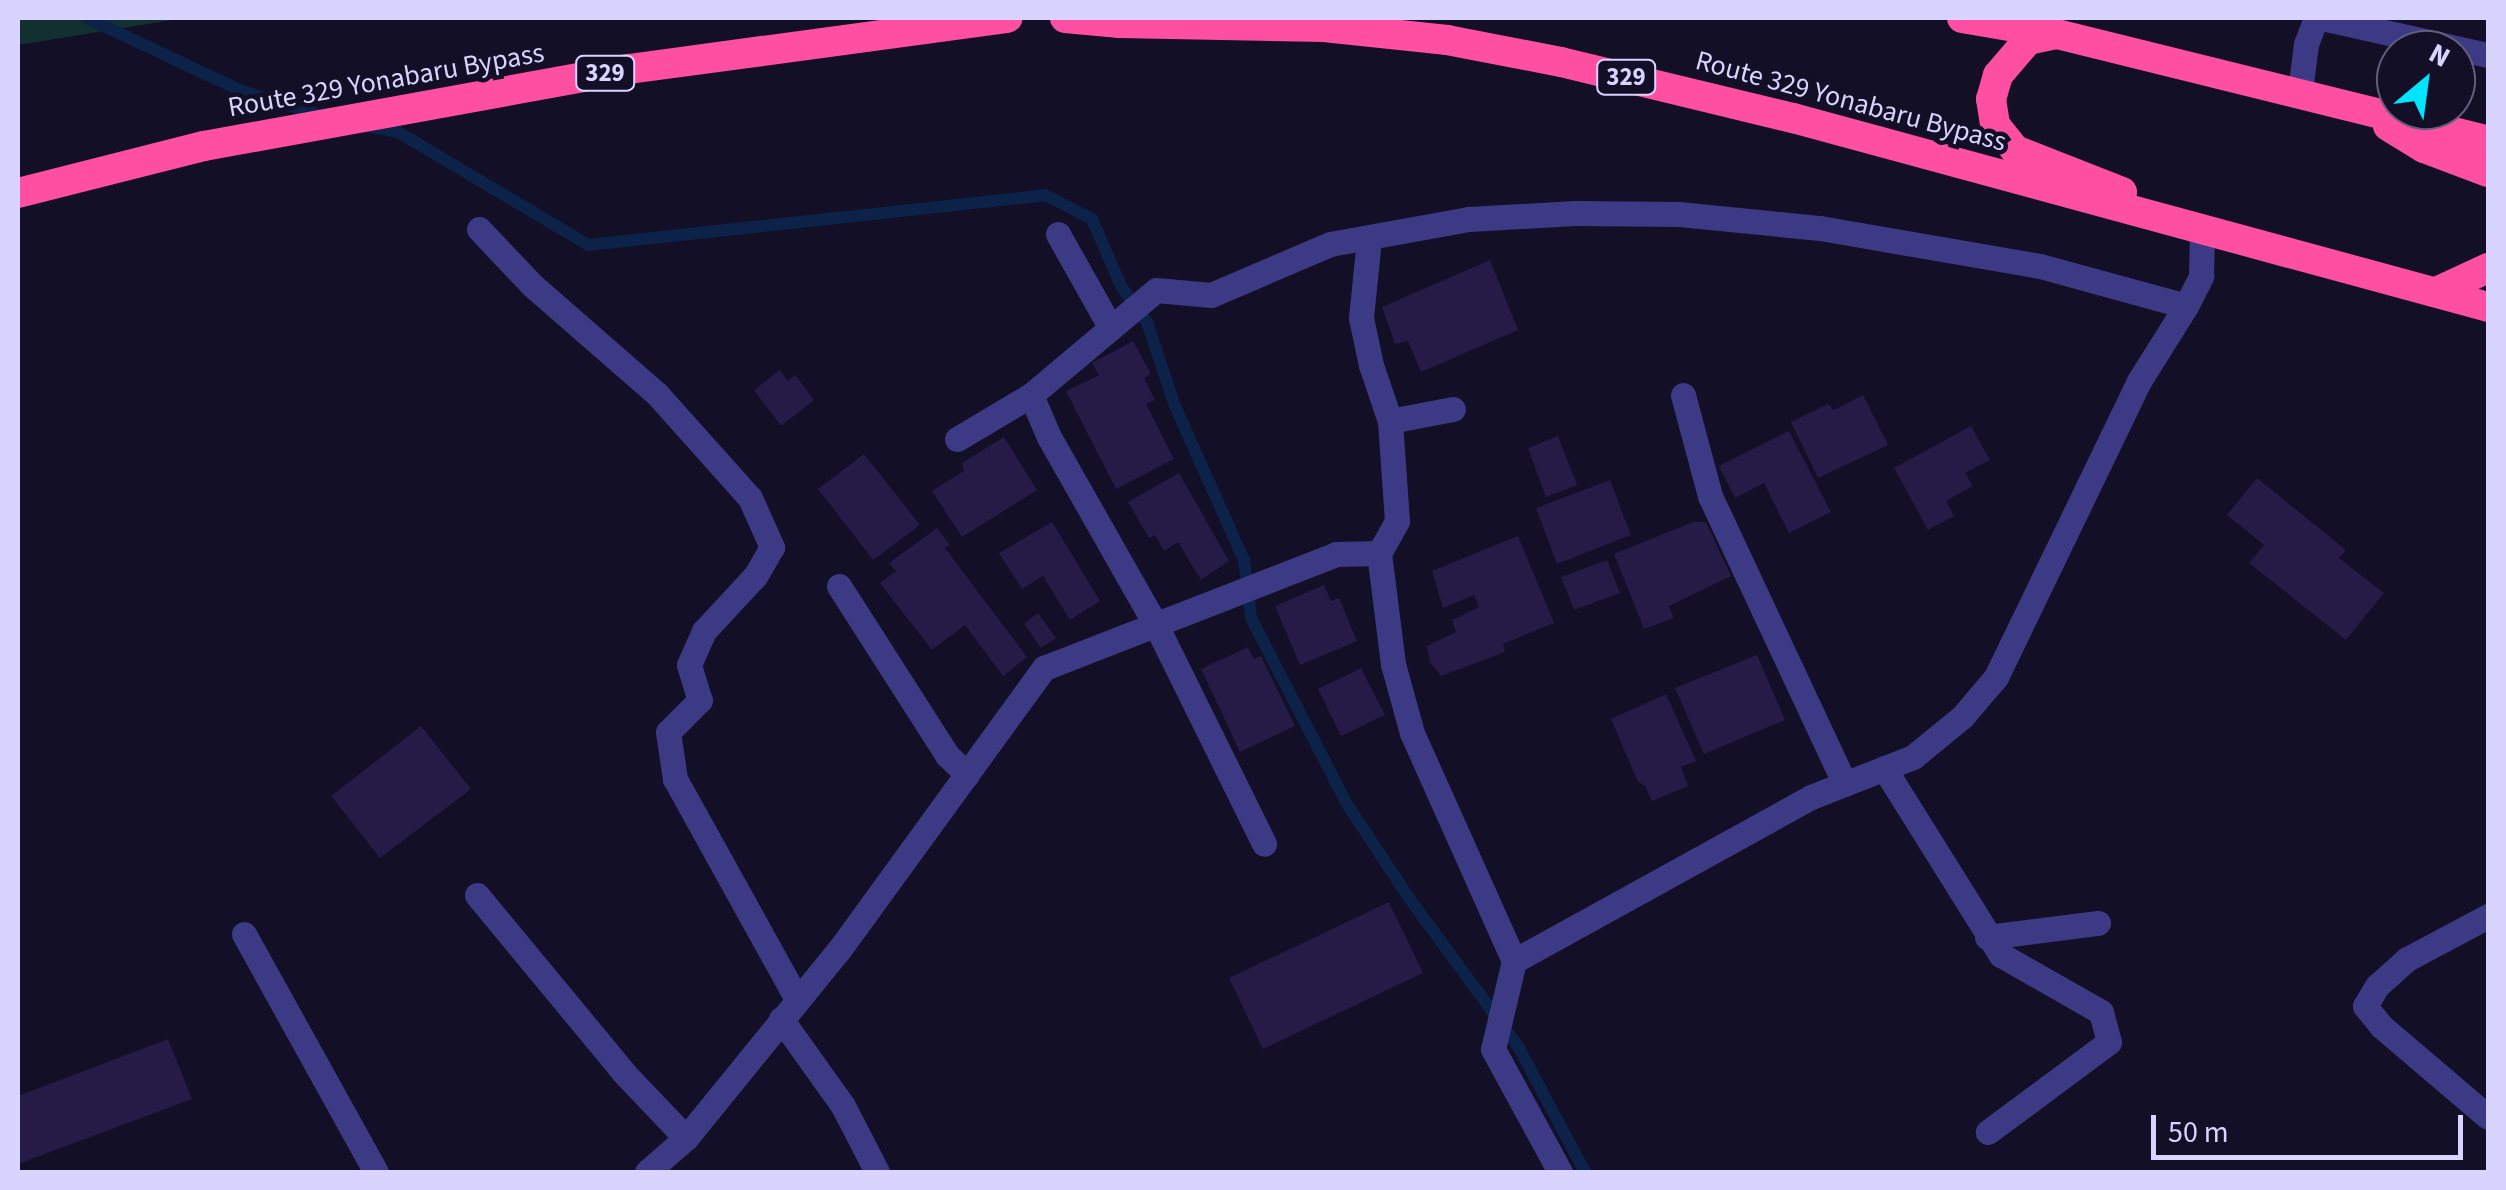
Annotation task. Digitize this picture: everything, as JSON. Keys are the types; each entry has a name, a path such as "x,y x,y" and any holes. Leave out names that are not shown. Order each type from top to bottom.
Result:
{"highway":[{"name":"Route 329 Yonabaru Bypass","path":"18,193 204,146 629,69 1008,18"},
{"name":"Route 329 Yonabaru Bypass","path":"1065,18 1120,24 1324,27 1447,40 1678,88 2488,307"},
{"path":"1962,18 2058,34 2300,91 2488,142"},
{"path":"2058,34 2028,40 1998,75 1991,98 1995,126 2014,150 2097,179 2174,220"},
{"path":"2360,108 2424,148 2488,172"},
{"path":"2436,292 2488,268"}],"street":[{"path":"2300,91 2306,44 2319,18 2376,30"},
{"path":"956,440 1031,396 1109,325 1156,290 1211,295 1330,244 1470,219 1575,212 1680,214 1820,228 2040,266 2186,306"},
{"path":"480,230 532,285 656,394 750,498 772,547 755,576 704,631 690,664 700,700 668,732 675,779 789,1009 877,1172"},
{"path":"1514,960 1811,797 1913,756 1962,718 1996,677 2139,381 2201,276 2202,232"},
{"path":"1058,234 1109,325"},
{"path":"1369,239 1362,318 1370,365 1390,421 1397,521 1379,553 1393,664 1412,733 1514,960 1492,1049 1560,1172"},
{"path":"1684,395 1710,496 1845,784"},
{"path":"1031,396 1049,437 1156,625 1264,844"},
{"path":"1390,421 1453,409"},
{"path":"647,1172 686,1138 839,950 1044,668 1336,554 1379,553"},
{"path":"839,586 947,755 967,774"},
{"path":"1884,768 2001,956 2101,1012 2109,1042 1988,1132"},
{"path":"477,895 624,1074 686,1138"},
{"path":"2488,916 2407,960 2377,986 2365,1006 2381,1026 2488,1117"},
{"path":"1986,937 2098,923"},
{"path":"244,934 376,1172"}],"green space":[{"path":"18,18 185,18 18,45"}],"building":[{"path":"1490,260 1518,330 1421,372 1408,341 1395,344 1382,307"},
{"path":"1133,341 1151,374 1144,378 1155,400 1146,404 1174,459 1116,489 1066,391 1099,375 1092,363"},
{"path":"780,370 788,381 795,375 814,400 781,426 754,390"},
{"path":"1863,395 1888,445 1818,478 1791,422 1828,404 1834,410"},
{"path":"1971,426 1990,460 1965,473 1973,486 1946,501 1954,516 1928,530 1894,468"},
{"path":"1789,431 1831,512 1789,533 1764,483 1735,498 1719,466"},
{"path":"1558,436 1577,485 1546,497 1528,448"},
{"path":"1004,437 1037,490 962,537 932,491 964,471 962,463"},
{"path":"864,454 920,525 873,560 818,489"},
{"path":"1179,473 1229,561 1201,580 1178,542 1164,551 1155,535 1149,538 1128,502"},
{"path":"2257,478 2346,550 2339,558 2384,593 2346,640 2249,563 2264,545 2227,515"},
{"path":"1610,480 1631,535 1557,564 1536,508"},
{"path":"1052,522 1100,601 1070,620 1043,576 1022,589 999,553"},
{"path":"1693,522 1706,522 1731,576 1669,606 1674,618 1644,629 1614,554"},
{"path":"937,528 950,545 945,548 1027,657 1003,676 965,625 932,650 880,583 896,571 889,563"},
{"path":"1518,536 1554,623 1503,644 1505,652 1441,676 1430,662 1427,646 1456,632 1452,620 1479,607 1474,595 1443,608 1432,571"},
{"path":"1607,560 1620,593 1574,610 1561,577"},
{"path":"1324,585 1331,601 1339,598 1357,641 1300,665 1275,606"},
{"path":"1038,613 1056,638 1041,648 1024,624"},
{"path":"1248,647 1254,659 1261,656 1295,726 1240,752 1201,669"},
{"path":"1757,655 1785,720 1704,754 1675,688"},
{"path":"1361,668 1385,715 1341,736 1318,689"},
{"path":"1666,694 1696,761 1681,767 1688,786 1652,801 1645,786 1638,782 1611,719"},
{"path":"421,726 471,789 380,858 331,796"},
{"path":"1389,902 1423,973 1263,1049 1229,978"},
{"path":"168,1039 192,1099 18,1164 18,1096"}],"waterway":[{"path":"87,18 239,90 323,116"},
{"path":"367,126 398,132 588,245 1045,195 1092,219 1121,286 1147,322 1175,406 1244,560 1251,618 1347,804 1409,898 1519,1048 1585,1172"}]}
